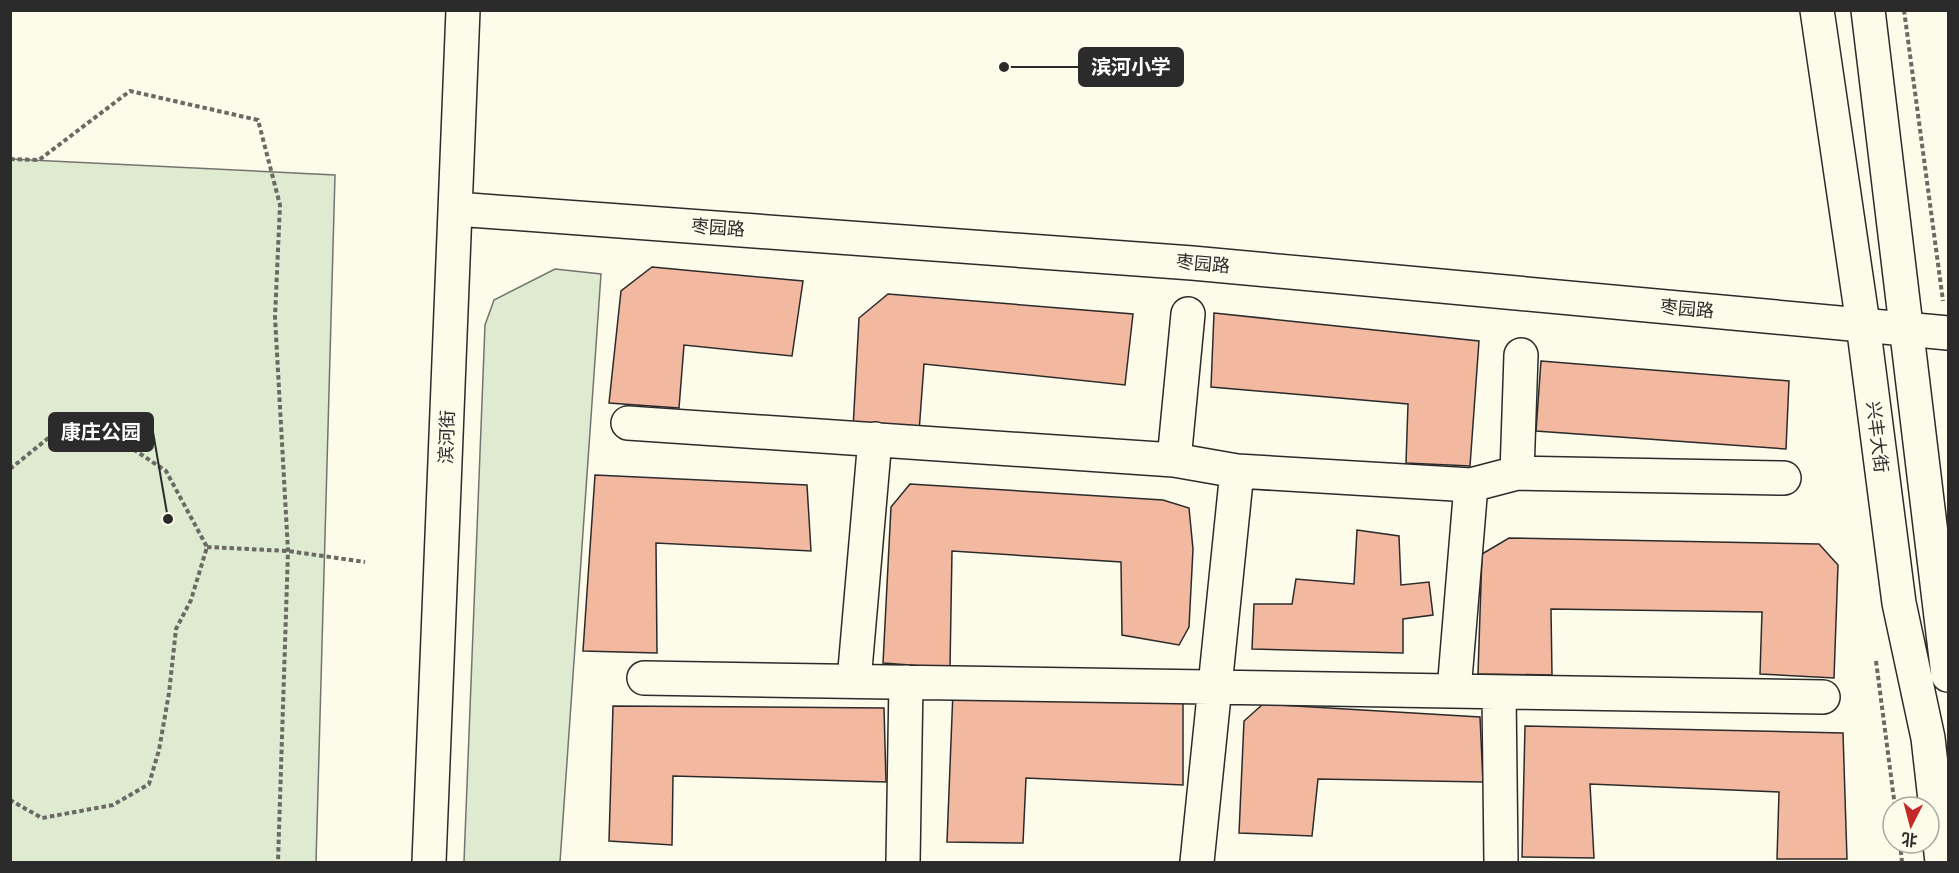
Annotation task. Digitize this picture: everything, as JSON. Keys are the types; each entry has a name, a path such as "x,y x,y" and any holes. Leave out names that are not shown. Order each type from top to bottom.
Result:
{"street":[{"name":"滨河街","path":"429,862 463,10"},
{"name":"兴丰大街","path":"1817,10 1863,324 1899,603 1928,738 1942,862"},
{"path":"1868,10 1948,675"},
{"name":"枣园路","path":"456,209 1192,263 1948,333"},
{"path":"1174,460 1188,314"},
{"path":"1517,473 1521,355"},
{"path":"628,423 1174,460 1237,471 1471,485 1517,473 1784,478"},
{"path":"854,681 875,439"},
{"path":"1197,862 1237,471"},
{"path":"1454,691 1471,485"},
{"path":"644,678 1823,698"},
{"path":"903,862 906,682"},
{"path":"1499,692 1501,862"}],"path":[{"path":"1904,10 1948,333"},
{"path":"10,159 39,160 130,91 258,120 280,205 274,317 288,551 278,862"},
{"path":"10,469 62,427 121,441 166,471 207,547 192,600 176,629 169,693 159,750 148,784 113,805 42,818 10,800"},
{"path":"207,547 288,551 365,562"}],"green space":[{"path":"10,159 335,175 316,862 11,862"},
{"path":"555,269 601,274 560,862 464,862 485,325 494,300"}],"building":[{"path":"652,267 803,281 792,356 684,345 679,408 609,403 621,291"},
{"path":"888,294 1133,314 1125,385 924,364 919,432 853,429 859,318"},
{"path":"1214,313 1479,341 1470,466 1406,463 1408,404 1211,387"},
{"path":"1541,361 1789,381 1786,449 1536,431"},
{"path":"595,475 807,485 811,551 656,543 657,653 583,651"},
{"path":"910,484 1163,500 1189,508 1193,549 1189,627 1179,645 1122,635 1121,562 952,551 950,668 883,663 891,507"},
{"path":"1357,530 1399,536 1401,585 1429,582 1433,615 1403,619 1403,653 1252,649 1254,604 1292,604 1296,579 1354,584"},
{"path":"1509,538 1819,544 1838,565 1834,678 1760,674 1762,612 1551,609 1552,675 1478,674 1482,554"},
{"path":"953,691 1183,701 1183,785 1026,778 1023,843 947,842"},
{"path":"1263,704 1480,717 1483,782 1318,779 1312,836 1239,833 1244,721"},
{"path":"613,706 884,708 886,782 673,776 672,845 609,841"},
{"path":"1525,726 1843,733 1847,859 1777,859 1779,792 1590,784 1594,858 1522,857"}],"place":[{"name":"滨河小学","path":"1004,67"},
{"name":"康庄公园","path":"168,519"}]}
